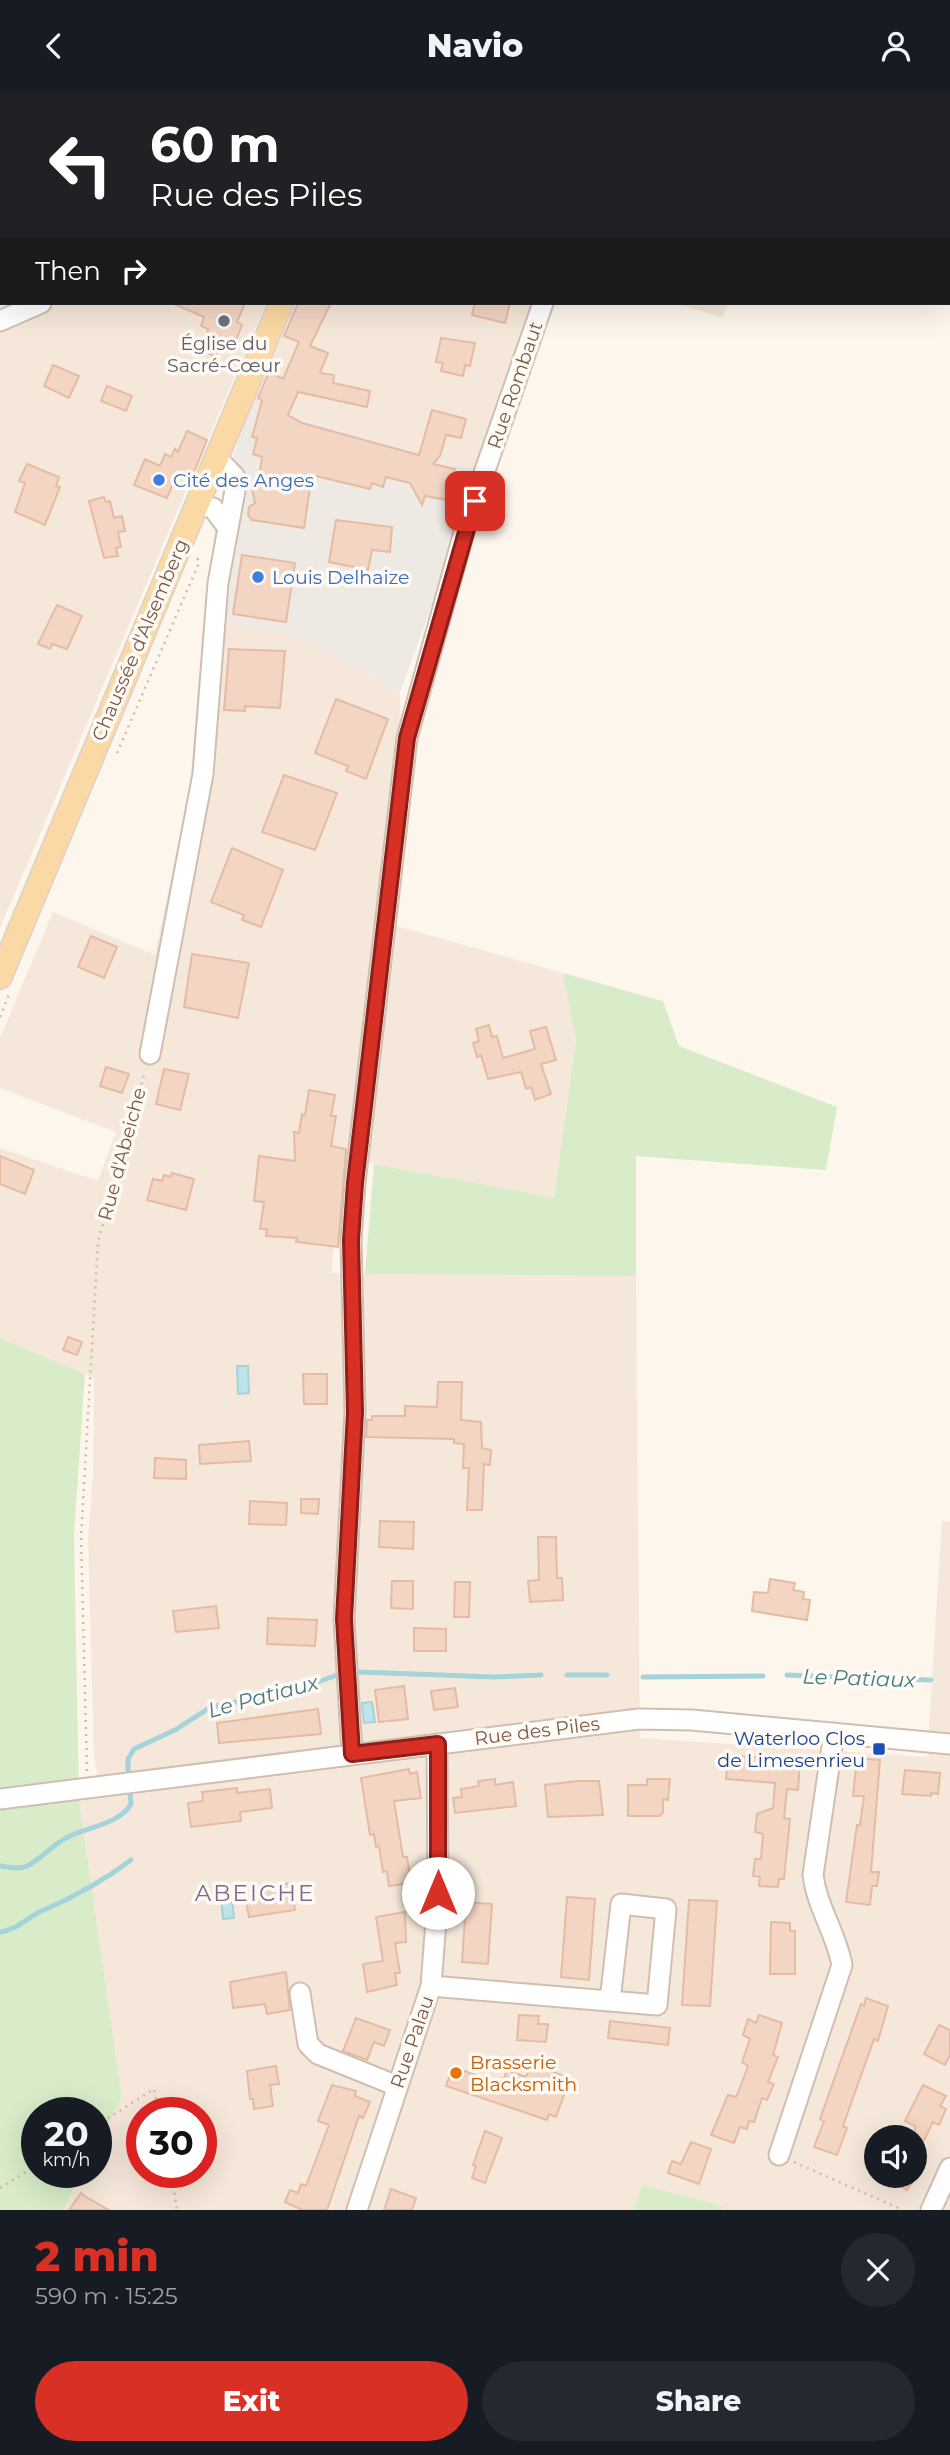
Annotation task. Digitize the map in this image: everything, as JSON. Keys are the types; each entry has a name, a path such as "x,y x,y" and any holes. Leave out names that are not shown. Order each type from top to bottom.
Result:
{"main road":[{"name":"Chaussée d'Alsemberg","path":"0,977 280,305"}],"street":[{"path":"0,321 36,305"},
{"name":"Rue Rombaut","path":"352,1754 344,1619 355,1412 351,1240 355,1183 407,738 466,525 542,305"},
{"path":"150,1054 202,774 218,583 235,477 216,457"},
{"path":"196,504 213,508 228,528"},
{"name":"Rue des Piles","path":"0,1799 639,1720 692,1720 950,1744"},
{"path":"779,2155 842,1965 839,1948 816,1897 813,1875 834,1733"},
{"name":"Rue Palau","path":"357,2210 431,1986 438,1893 438,1744"},
{"path":"431,1986 657,2005 666,1909 621,1904 610,2001"},
{"path":"300,1993 308,2044 318,2054 397,2086"},
{"path":"931,2210 950,2168"}],"path":[{"name":"Rue d'Abeiche","path":"87,1787 81,1537 98,1242 150,1054"},
{"path":"140,2097 154,2088 156,2097"},
{"path":"779,2155 903,2210"},
{"path":"0,2187 21,2175"},
{"path":"174,2188 177,2210"}],"shaded area":[{"path":"0,305 265,305 0,928"},
{"path":"290,305 552,305 480,472 249,403"},
{"path":"681,305 727,305 723,318"},
{"path":"249,403 480,472 400,693 307,640 204,615 216,519"},
{"path":"204,615 307,640 400,693 397,926 563,973 576,1040 554,1199 345,1158 331,1273 636,1276 640,1738 927,1757 942,1521 950,1522 950,2210 63,2210 74,2188 112,2188 112,2116 122,2098 79,1801 103,1798 94,1760 88,1538 93,1476 94,1378 0,1338 0,1148 98,1181 116,1132 0,1088 0,1038 53,912 155,955 190,786"}],"green space":[{"path":"563,973 663,1001 679,1046 837,1107 826,1170 636,1156 636,1276 365,1274 374,1164 554,1198 576,1040"},
{"path":"0,1338 85,1374 74,1535 79,1801 122,2098 112,2116 112,2097 21,2097 21,2188 74,2188 63,2210 0,2210"},
{"path":"643,2185 724,2207 722,2210 633,2210"}],"water":[{"path":"237,1366 248,1366 249,1393 238,1394"},
{"path":"372,1702 375,1722 364,1723 362,1703"},
{"path":"232,1898 234,1918 223,1919 221,1899"}],"building":[{"path":"177,305 244,305 237,322 242,325 233,348 221,343 216,357 204,351 209,339 206,338 208,329 201,326 204,317"},
{"path":"297,305 330,305 310,346 328,353 320,373 334,375 333,383 370,391 367,407 298,392 288,415 302,423 419,455 432,410 466,419 461,438 446,435 440,456 433,464 455,469 447,500 425,496 422,505 410,483 386,477 383,487 372,483 370,489 312,475 304,528 252,520 248,515 249,507 255,503 252,489 258,485 262,457 253,454 257,438 252,437 262,401 258,398 269,372 283,379 299,342 284,336"},
{"path":"474,305 510,305 505,323 472,315"},
{"path":"441,338 475,343 470,366 465,365 463,376 441,371 443,363 436,362"},
{"path":"53,365 79,376 69,398 44,386"},
{"path":"107,386 132,396 126,411 101,401"},
{"path":"187,431 207,440 191,480 177,474 167,498 134,485 145,459 160,466 165,454 171,457 175,449 178,452"},
{"path":"27,464 59,477 56,486 60,487 45,525 15,512 25,483 19,481"},
{"path":"104,497 106,502 110,501 114,518 122,516 125,531 118,532 121,547 116,548 118,556 104,558 89,501"},
{"path":"336,520 392,527 390,552 372,550 368,570 329,562"},
{"path":"242,555 295,563 286,622 233,614"},
{"path":"57,605 82,616 67,649 52,644 50,649 38,644"},
{"path":"229,649 285,651 280,708 245,706 245,711 224,710"},
{"path":"336,699 388,719 366,779 346,771 348,766 315,753"},
{"path":"284,775 337,793 315,850 262,832"},
{"path":"232,848 283,870 261,927 242,920 244,915 211,902"},
{"path":"91,936 117,947 104,978 78,967"},
{"path":"192,954 249,963 238,1018 184,1007"},
{"path":"489,1025 492,1037 497,1036 503,1058 535,1049 530,1031 546,1027 556,1060 541,1064 551,1094 535,1100 531,1087 526,1089 521,1072 488,1079 481,1055 477,1057 473,1043 479,1041 476,1029"},
{"path":"106,1067 129,1074 122,1093 100,1086"},
{"path":"164,1069 189,1074 180,1110 156,1104"},
{"path":"309,1090 335,1095 331,1116 336,1116 331,1146 346,1149 338,1247 296,1242 297,1238 266,1236 267,1229 260,1229 264,1202 254,1201 259,1156 295,1161 294,1132 299,1133"},
{"path":"0,1156 34,1170 25,1194 0,1184"},
{"path":"172,1173 194,1179 186,1210 147,1200 153,1179 162,1181 164,1175 171,1177"},
{"path":"68,1337 82,1342 77,1355 63,1350"},
{"path":"303,1374 327,1374 327,1404 304,1404"},
{"path":"438,1382 462,1382 461,1420 481,1422 482,1448 491,1450 490,1465 484,1464 482,1510 467,1510 469,1468 463,1468 464,1444 454,1443 454,1439 366,1437 367,1420 372,1420 372,1416 405,1416 405,1406 437,1407"},
{"path":"249,1441 251,1461 200,1464 199,1445"},
{"path":"155,1458 186,1460 186,1479 154,1478"},
{"path":"301,1499 319,1499 318,1514 301,1513"},
{"path":"250,1501 287,1503 286,1525 249,1524"},
{"path":"380,1521 414,1522 413,1549 379,1547"},
{"path":"538,1537 556,1537 557,1578 562,1578 563,1600 530,1602 528,1581 539,1580"},
{"path":"770,1579 795,1583 793,1590 804,1592 803,1599 810,1600 807,1620 752,1611 754,1592 768,1593"},
{"path":"392,1581 413,1581 413,1609 391,1608"},
{"path":"455,1582 470,1582 469,1617 454,1617"},
{"path":"216,1606 219,1628 176,1632 173,1611"},
{"path":"268,1618 317,1620 315,1646 267,1644"},
{"path":"414,1628 446,1629 446,1651 414,1651"},
{"path":"404,1686 408,1719 379,1722 375,1690"},
{"path":"455,1688 458,1707 434,1710 431,1691"},
{"path":"318,1709 321,1734 219,1743 217,1723"},
{"path":"728,1755 800,1761 798,1790 787,1789 784,1818 790,1819 784,1879 779,1879 778,1887 759,1886 760,1877 753,1876 755,1859 761,1859 763,1834 755,1832 757,1814 773,1808 775,1783 726,1779"},
{"path":"857,1758 880,1760 871,1872 879,1872 877,1886 872,1886 870,1905 846,1902 864,1796 853,1796"},
{"path":"409,1769 410,1774 417,1772 421,1798 394,1801 403,1857 407,1857 411,1883 389,1886 387,1871 383,1872 379,1846 376,1847 374,1834 370,1835 361,1778"},
{"path":"905,1770 940,1773 938,1794 902,1794"},
{"path":"495,1779 495,1785 513,1782 516,1806 455,1813 453,1798 462,1797 461,1789 479,1786 478,1781"},
{"path":"647,1779 670,1779 668,1800 663,1799 663,1812 660,1816 628,1816 628,1785 647,1785"},
{"path":"599,1781 603,1815 548,1817 545,1785"},
{"path":"237,1788 237,1793 270,1789 272,1808 240,1812 241,1821 191,1827 188,1803 203,1801 202,1792"},
{"path":"291,1883 295,1910 249,1917 244,1890"},
{"path":"567,1897 595,1899 589,1980 561,1977"},
{"path":"689,1900 717,1901 710,2006 682,2005"},
{"path":"466,1902 492,1904 488,1964 462,1962"},
{"path":"405,1912 406,1942 395,1943 400,1973 395,1973 397,1985 367,1992 363,1964 383,1961 376,1917"},
{"path":"771,1922 790,1923 790,1931 795,1931 795,1974 770,1974"},
{"path":"286,1972 290,2010 267,2014 265,2004 233,2008 230,1982"},
{"path":"866,1998 888,2006 878,2041 874,2039 843,2126 847,2128 837,2155 814,2147 824,2121 820,2119 861,2004 864,2006"},
{"path":"519,2015 539,2016 538,2024 548,2024 546,2042 517,2040"},
{"path":"759,2015 782,2023 773,2055 778,2057 768,2082 774,2084 767,2100 762,2098 754,2122 749,2121 747,2129 740,2127 734,2143 711,2135 728,2095 736,2097 741,2085 748,2066 742,2062 750,2039 743,2035 748,2019 756,2023"},
{"path":"356,2018 390,2030 384,2046 374,2042 367,2060 343,2051"},
{"path":"610,2021 670,2028 668,2045 608,2038"},
{"path":"939,2025 950,2030 950,2055 945,2065 924,2054"},
{"path":"531,2064 570,2078 556,2117 549,2114 547,2120 446,2086 453,2067 502,2084 507,2070 526,2077"},
{"path":"276,2066 279,2084 270,2085 273,2106 254,2109 253,2099 250,2099 247,2071"},
{"path":"332,2085 356,2091 355,2096 370,2102 363,2118 359,2116 327,2210 302,2210 285,2202 290,2190 298,2193 301,2184 306,2186 329,2125 318,2121"},
{"path":"923,2085 946,2096 940,2106 946,2109 939,2125 933,2122 927,2134 927,2125 913,2125 905,2121"},
{"path":"485,2131 502,2138 485,2183 472,2178 476,2166 473,2165"},
{"path":"691,2142 711,2149 699,2184 668,2173 672,2161 681,2164"},
{"path":"391,2189 416,2198 412,2210 384,2210"},
{"path":"81,2193 86,2197 109,2210 69,2210"}],"waterway":[{"name":"Le Patiaux","path":"359,1672 494,1677 541,1675"},
{"name":"Le Patiaux","path":"128,1770 128,1759 134,1749 175,1730 211,1707 293,1691 340,1674"},
{"name":"Le Patiaux","path":"567,1675 607,1675"},
{"name":"Le Patiaux","path":"787,1675 931,1680"},
{"name":"Le Patiaux","path":"643,1677 763,1676"},
{"name":"Le Patiaux","path":"0,1866 27,1866 68,1837 119,1816 131,1804 130,1793"},
{"path":"0,1932 12,1929 78,1894 131,1860"}],"place":[{"name":"Église du Sacré-Cœur","path":"224,321"},
{"name":"Cité des Anges","path":"159,480"},
{"name":"Louis Delhaize","path":"258,577"},
{"name":"Waterloo Clos de Limesenrieu","path":"879,1749"},
{"name":"Brasserie Blacksmith","path":"456,2073"}],"district":[{"name":"ABEICHE","path":"255,1893"}],"route":[{"path":"438,1893 438,1744 352,1754 344,1619 355,1412 351,1240 355,1183 381,981 407,738 475,501"}]}
